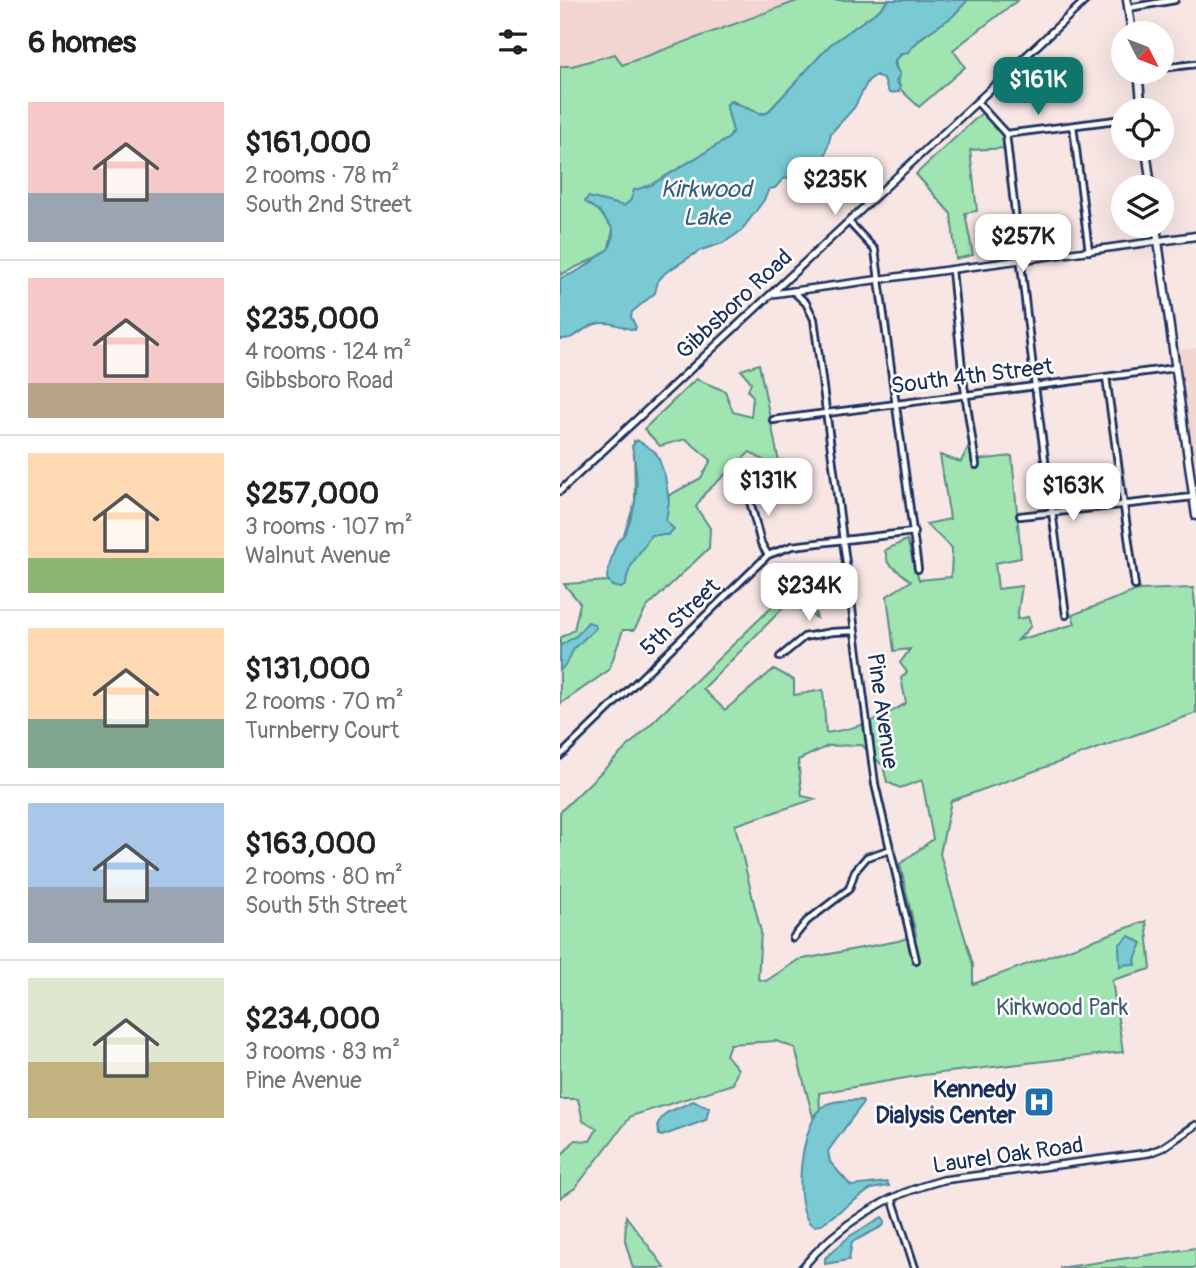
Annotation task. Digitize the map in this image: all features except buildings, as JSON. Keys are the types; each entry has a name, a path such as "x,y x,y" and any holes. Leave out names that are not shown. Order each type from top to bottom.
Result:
{"main road":[{"path":"1127,2 1130,21"},
{"path":"1158,242 1196,236"},
{"path":"1158,238 1196,516"}],"street":[{"name":"Gibbsboro Road","path":"560,491 1086,0"},
{"path":"1127,2 1175,0"},
{"path":"1174,67 1196,64"},
{"path":"977,102 1006,134 1035,386 1066,615"},
{"path":"1006,134 1111,121"},
{"path":"1073,126 1089,251"},
{"path":"849,222 875,250 881,279 918,569"},
{"path":"772,294 1158,242"},
{"path":"952,270 976,465"},
{"name":"Pine Avenue","path":"793,291 806,303 814,319 875,784 916,960"},
{"name":"South 4th Street","path":"773,420 1176,368"},
{"path":"1106,377 1135,586"},
{"path":"747,490 761,543 768,555"},
{"path":"1020,516 1194,497"},
{"name":"5th Street","path":"560,756 768,555 792,546 914,532"},
{"path":"780,657 804,637 832,632 854,632"},
{"path":"793,938 807,921 849,889 860,864 872,854 890,850"},
{"name":"Laurel Oak Road","path":"802,1268 847,1225 891,1198 919,1187 943,1180 1149,1153 1162,1148 1196,1125"},
{"path":"891,1198 915,1268"}],"shaded area":[{"path":"560,0 801,1 621,65 615,54 572,66 560,66"},
{"path":"1196,348 1196,516 1174,351"}],"green space":[{"path":"800,0 889,0 830,45 767,113 758,113 732,101 726,105 733,131 729,138 651,185 634,191 631,200 624,206 589,198 613,229 608,252 560,275 560,66 572,66 615,54 622,65"},
{"path":"968,0 1018,0 953,50 965,67 919,107 900,89 895,60"},
{"path":"984,111 1004,132 1007,148 970,150 977,211 965,213 973,255 956,259 951,214 916,174"},
{"path":"759,364 781,472 750,452 705,493 696,507 710,528 709,548 647,607 634,630 623,630 609,670 560,704 560,638 574,630 580,603 564,584 608,581 635,502 634,441 656,453 668,496 701,478 711,460 686,439 660,446 644,429 696,379 725,391 733,412 751,417 753,396 748,391 751,382 741,370"},
{"name":"Kirkwood Park","path":"970,443 977,460 1012,456 1021,558 995,563 998,589 1022,586 1017,619 1028,617 1031,626 1018,640 1075,624 1072,615 1138,590 1193,588 1196,611 1196,713 951,801 940,854 973,965 973,984 1146,921 1151,969 1112,980 1123,1052 923,1075 819,1093 820,1109 813,1117 795,1048 776,1041 730,1044 726,1055 738,1069 733,1084 631,1116 575,1188 560,1198 560,1157 575,1140 590,1141 597,1129 583,1121 578,1099 560,1099 560,812 803,577 817,618 788,603 703,689 725,710 774,669 794,680 794,695 823,690 826,733 868,723 906,703 901,678 907,672 900,663 910,649 894,651 887,596 911,581 888,563 885,550 907,540 919,580 951,577 952,548 926,524 950,519 940,455 961,462","holes":["862,745 883,766 887,782 900,788 922,780 933,839 900,864 916,935 898,941 798,960 766,981 758,979 761,932 735,825 815,799 802,796 798,760 828,746"]},
{"path":"626,1216 665,1268 633,1268 625,1241"},
{"path":"1196,1248 1196,1268 1059,1268"}],"water":[{"name":"Kirkwood Lake","path":"889,0 968,0 952,17 922,37 908,52 895,60 894,65 900,74 896,81 900,87 899,92 889,93 884,80 876,75 868,81 854,108 831,133 826,154 818,165 808,174 783,179 775,188 769,189 741,231 723,243 701,250 665,273 658,281 655,293 632,312 635,330 601,323 571,338 560,339 560,278 586,266 606,251 612,241 613,229 599,211 585,202 588,197 624,206 631,200 634,190 651,185 729,138 733,131 727,108 729,101 761,114 767,113 830,45"},
{"path":"637,440 654,451 658,457 665,476 669,501 666,521 674,529 668,535 651,535 632,564 626,585 621,588 612,586 607,578 614,549 630,522 633,511 637,480 632,446"},
{"path":"588,622 596,628 574,648 560,671 560,646 577,635"},
{"path":"1129,936 1142,943 1135,959 1136,965 1127,964 1120,967 1119,945"},
{"path":"862,1100 863,1103 828,1151 830,1162 851,1186 887,1182 889,1186 871,1189 820,1225 813,1226 806,1217 800,1184 801,1165 810,1128 817,1114 828,1103"},
{"path":"693,1101 709,1108 706,1120 659,1135 658,1123 666,1113"},
{"path":"882,1217 885,1221 883,1226 852,1242 849,1260 825,1264 825,1258 850,1236"}],"place":[{"name":"Kennedy Dialysis Center","path":"1039,1102"}]}
